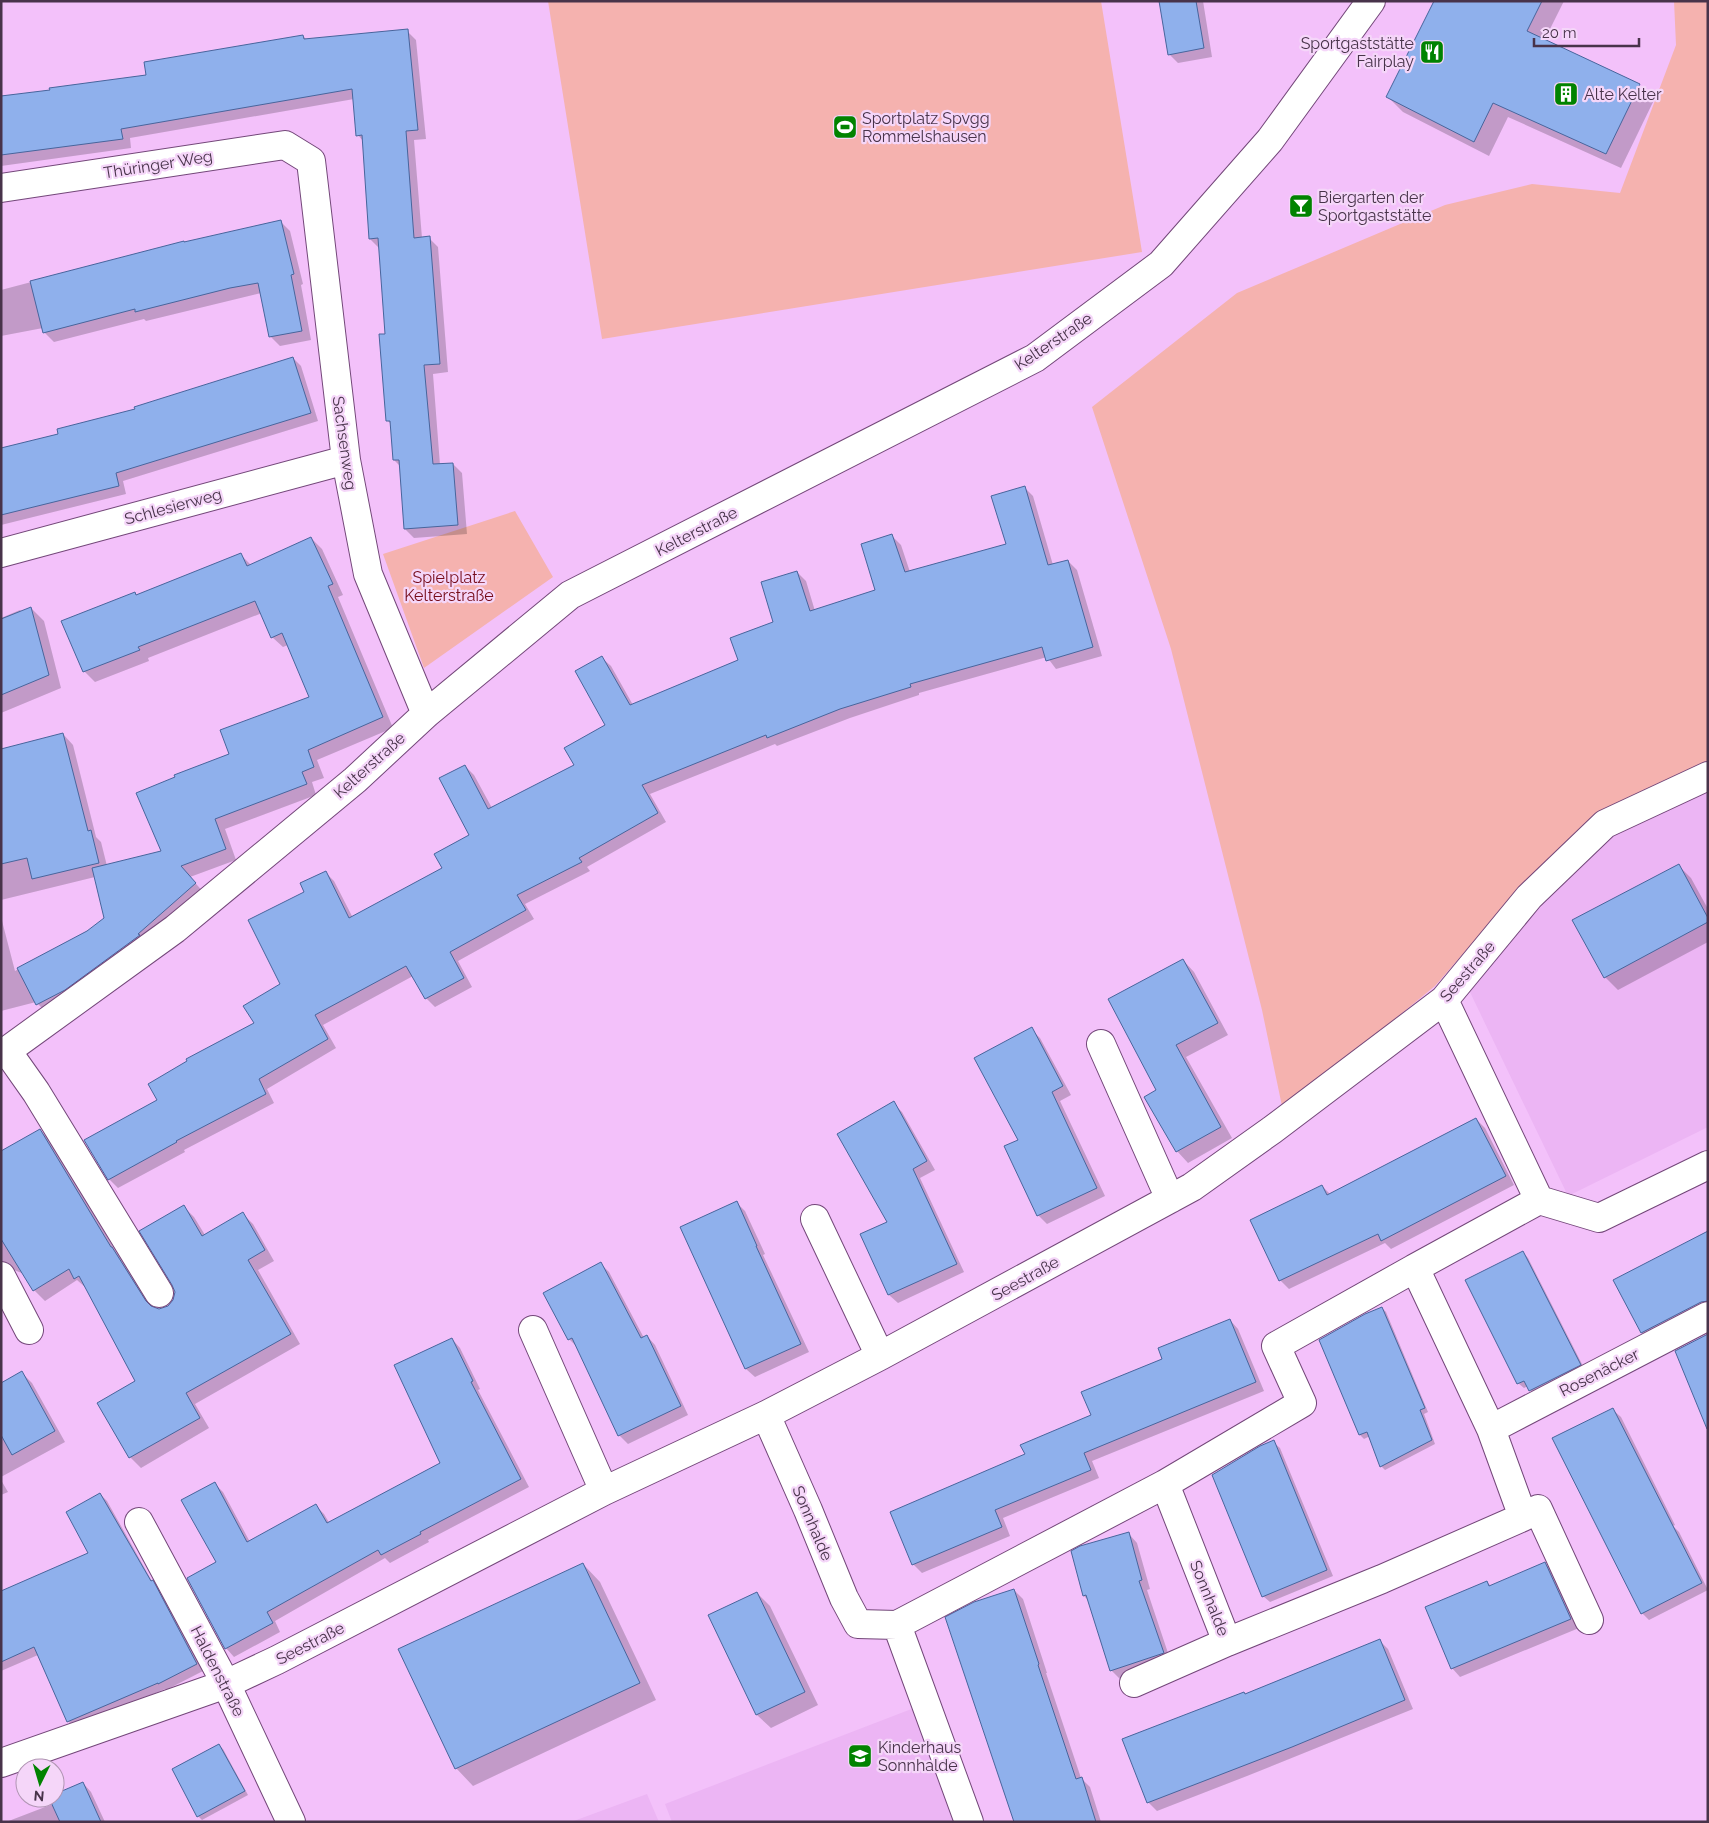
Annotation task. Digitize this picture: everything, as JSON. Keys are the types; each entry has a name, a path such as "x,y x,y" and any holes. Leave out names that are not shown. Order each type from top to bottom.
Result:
{"street":[{"name":"Kelterstraße","path":"4,1053 175,929 355,780 426,714 570,595 1035,358 1161,264 1270,140 1371,1"},
{"name":"Thüringer Weg","path":"1,188 284,145 311,161"},
{"name":"Sachsenweg","path":"311,161 346,460 368,574 426,714"},
{"name":"Schlesierweg","path":"1,552 346,460"},
{"name":"Seestraße","path":"1,1763 226,1684 286,1655 604,1491 766,1415 880,1356 1192,1187 1272,1130 1444,1000 1605,824 1708,776"},
{"path":"1444,1000 1539,1200"},
{"path":"1101,1044 1170,1199"},
{"path":"4,1053 36,1092 159,1293"},
{"path":"1589,1620 1538,1509 1523,1517 1491,1429 1415,1268 1539,1200 1599,1218 1708,1165"},
{"path":"815,1219 880,1356"},
{"name":"Sonnhalde","path":"766,1415 844,1598 858,1624 897,1625 1165,1484 1302,1403 1276,1346 1415,1268"},
{"path":"1,1276 29,1330"},
{"name":"Rosenäcker","path":"1491,1429 1708,1316"},
{"path":"533,1330 604,1491"},
{"name":"Sonnhalde","path":"1165,1484 1227,1642 1382,1579 1523,1517"},
{"name":"Haldenstraße","path":"139,1522 226,1684 292,1822"},
{"path":"897,1625 969,1822"},
{"path":"1134,1683 1227,1642"}],"shaded area":[{"path":"1708,789 1708,1127 1568,1196 1468,988 1536,906 1609,837"},
{"name":"Kinderhaus Sonnhalde","path":"914,1708 956,1822 672,1822 665,1804"},
{"path":"647,1794 659,1822 571,1822"}],"green space":[{"name":"Sportplatz Spvgg Rommelshausen","path":"548,1 1101,1 1142,252 602,339"},
{"path":"1674,1 1708,1 1708,763 1520,888 1435,986 1283,1111 1262,1010 1171,649 1092,407 1237,293 1445,205 1532,184 1620,193 1676,45"},
{"name":"Spielplatz Kelterstraße","path":"515,511 553,577 424,668 383,554"}],"building":[{"path":"1159,1 1196,1 1204,48 1168,55"},
{"path":"1434,1 1542,1 1527,31 1640,84 1606,154 1493,103 1474,142 1386,97"},
{"path":"408,29 418,130 406,131 414,238 430,236 440,364 424,365 433,464 453,463 458,525 404,529 399,460 393,460 390,421 386,421 379,334 385,334 378,238 369,239 362,135 356,136 352,89 121,129 123,139 1,155 1,96 146,75 144,62 303,35 304,39"},
{"path":"281,220 294,274 291,275 302,331 269,337 258,283 230,288 135,312 135,309 43,333 30,281 184,241"},
{"path":"293,357 311,413 116,473 119,486 1,515 1,448 58,434 57,429 135,409 134,407"},
{"path":"1025,486 1048,565 1068,560 1093,647 1046,661 1042,647 910,684 911,687 840,709 767,738 766,735 642,785 658,813 579,858 582,862 517,895 526,910 450,952 464,978 425,999 406,966 315,1015 328,1039 259,1079 266,1094 176,1141 108,1180 84,1140 157,1100 148,1084 187,1061 186,1059 254,1023 243,1006 280,984 248,920 304,892 300,883 326,871 349,918 442,868 434,854 469,835 439,778 465,765 488,809 574,765 564,748 605,725 575,671 602,656 630,705 738,660 730,638 773,622 761,582 797,571 810,611 875,590 861,544 892,534 905,572 1006,544 991,496"},
{"path":"311,537 333,584 328,586 383,717 308,750 314,767 302,772 307,784 215,819 226,849 181,866 196,883 138,934 140,935 65,990 36,1005 17,968 87,931 104,918 92,868 161,851 136,793 175,777 174,775 229,754 220,730 309,697 282,633 271,638 255,601 138,647 140,650 83,672 61,621 135,592 136,595 241,553 247,566"},
{"path":"31,607 49,675 1,695 1,619"},
{"path":"63,733 88,831 91,830 99,863 32,879 27,858 1,864 1,749"},
{"path":"1679,864 1708,918 1708,922 1604,978 1572,920"},
{"path":"1183,959 1218,1023 1176,1045 1221,1127 1176,1152 1144,1097 1156,1090 1108,999"},
{"path":"1032,1027 1063,1086 1052,1092 1097,1188 1037,1216 1004,1146 1018,1140 974,1058"},
{"path":"894,1101 927,1161 913,1169 957,1264 888,1295 860,1234 887,1222 837,1134"},
{"path":"1476,1118 1506,1176 1381,1241 1378,1234 1279,1281 1250,1220 1322,1185 1327,1195"},
{"path":"40,1129 111,1247 151,1306 159,1309 168,1306 173,1300 175,1292 139,1231 184,1205 202,1236 243,1212 265,1250 248,1260 291,1334 186,1393 200,1418 129,1458 97,1403 135,1381 79,1276 74,1279 69,1269 33,1291 1,1239 1,1151"},
{"path":"737,1201 801,1344 745,1369 680,1227"},
{"path":"1708,1231 1708,1301 1701,1302 1641,1333 1613,1280"},
{"path":"1523,1251 1581,1365 1529,1391 1524,1381 1517,1384 1465,1280"},
{"path":"601,1262 641,1338 647,1335 681,1406 618,1436 572,1338 568,1340 543,1293"},
{"path":"1382,1307 1425,1408 1420,1410 1432,1440 1380,1467 1367,1432 1359,1435 1319,1340 1365,1314"},
{"path":"1230,1319 1256,1382 1084,1453 1091,1470 995,1510 1002,1527 912,1565 890,1512 1025,1454 1020,1445 1091,1415 1081,1392 1162,1359 1158,1348"},
{"path":"1708,1334 1708,1429 1707,1429 1675,1351"},
{"path":"452,1338 473,1381 471,1382 521,1479 420,1532 421,1534 381,1555 378,1550 267,1612 273,1623 225,1649 187,1578 216,1562 181,1500 215,1482 247,1542 316,1504 327,1523 440,1463 394,1365"},
{"path":"22,1371 55,1431 12,1455 1,1435 1,1383"},
{"path":"1613,1408 1702,1583 1641,1614 1552,1438"},
{"path":"1274,1440 1327,1570 1262,1597 1212,1475 1260,1446"},
{"path":"100,1493 151,1581 153,1580 197,1664 158,1684 67,1722 34,1647 1,1662 1,1591 88,1553 66,1512"},
{"path":"1129,1532 1142,1580 1139,1581 1164,1653 1110,1671 1086,1595 1083,1596 1071,1551 1080,1546"},
{"path":"1545,1562 1571,1619 1451,1669 1425,1607 1487,1581 1489,1586"},
{"path":"583,1563 640,1683 455,1769 398,1649"},
{"path":"1014,1589 1076,1779 1082,1777 1096,1822 1014,1822 945,1617 974,1602"},
{"path":"757,1592 805,1692 756,1715 708,1615"},
{"path":"1380,1639 1405,1700 1292,1747 1147,1803 1122,1739 1244,1692 1245,1694"},
{"path":"219,1744 245,1791 197,1817 172,1769"},
{"path":"83,1782 101,1822 60,1822 54,1808 65,1808 65,1790"}],"place":[{"name":"Sportgaststätte Fairplay","path":"1432,52"},
{"name":"Alte Kelter","path":"1566,94"},
{"name":"Sportplatz Spvgg Rommelshausen","path":"845,127"},
{"name":"Biergarten der Sportgaststätte","path":"1301,206"},
{"name":"Kinderhaus Sonnhalde","path":"860,1756"}]}
